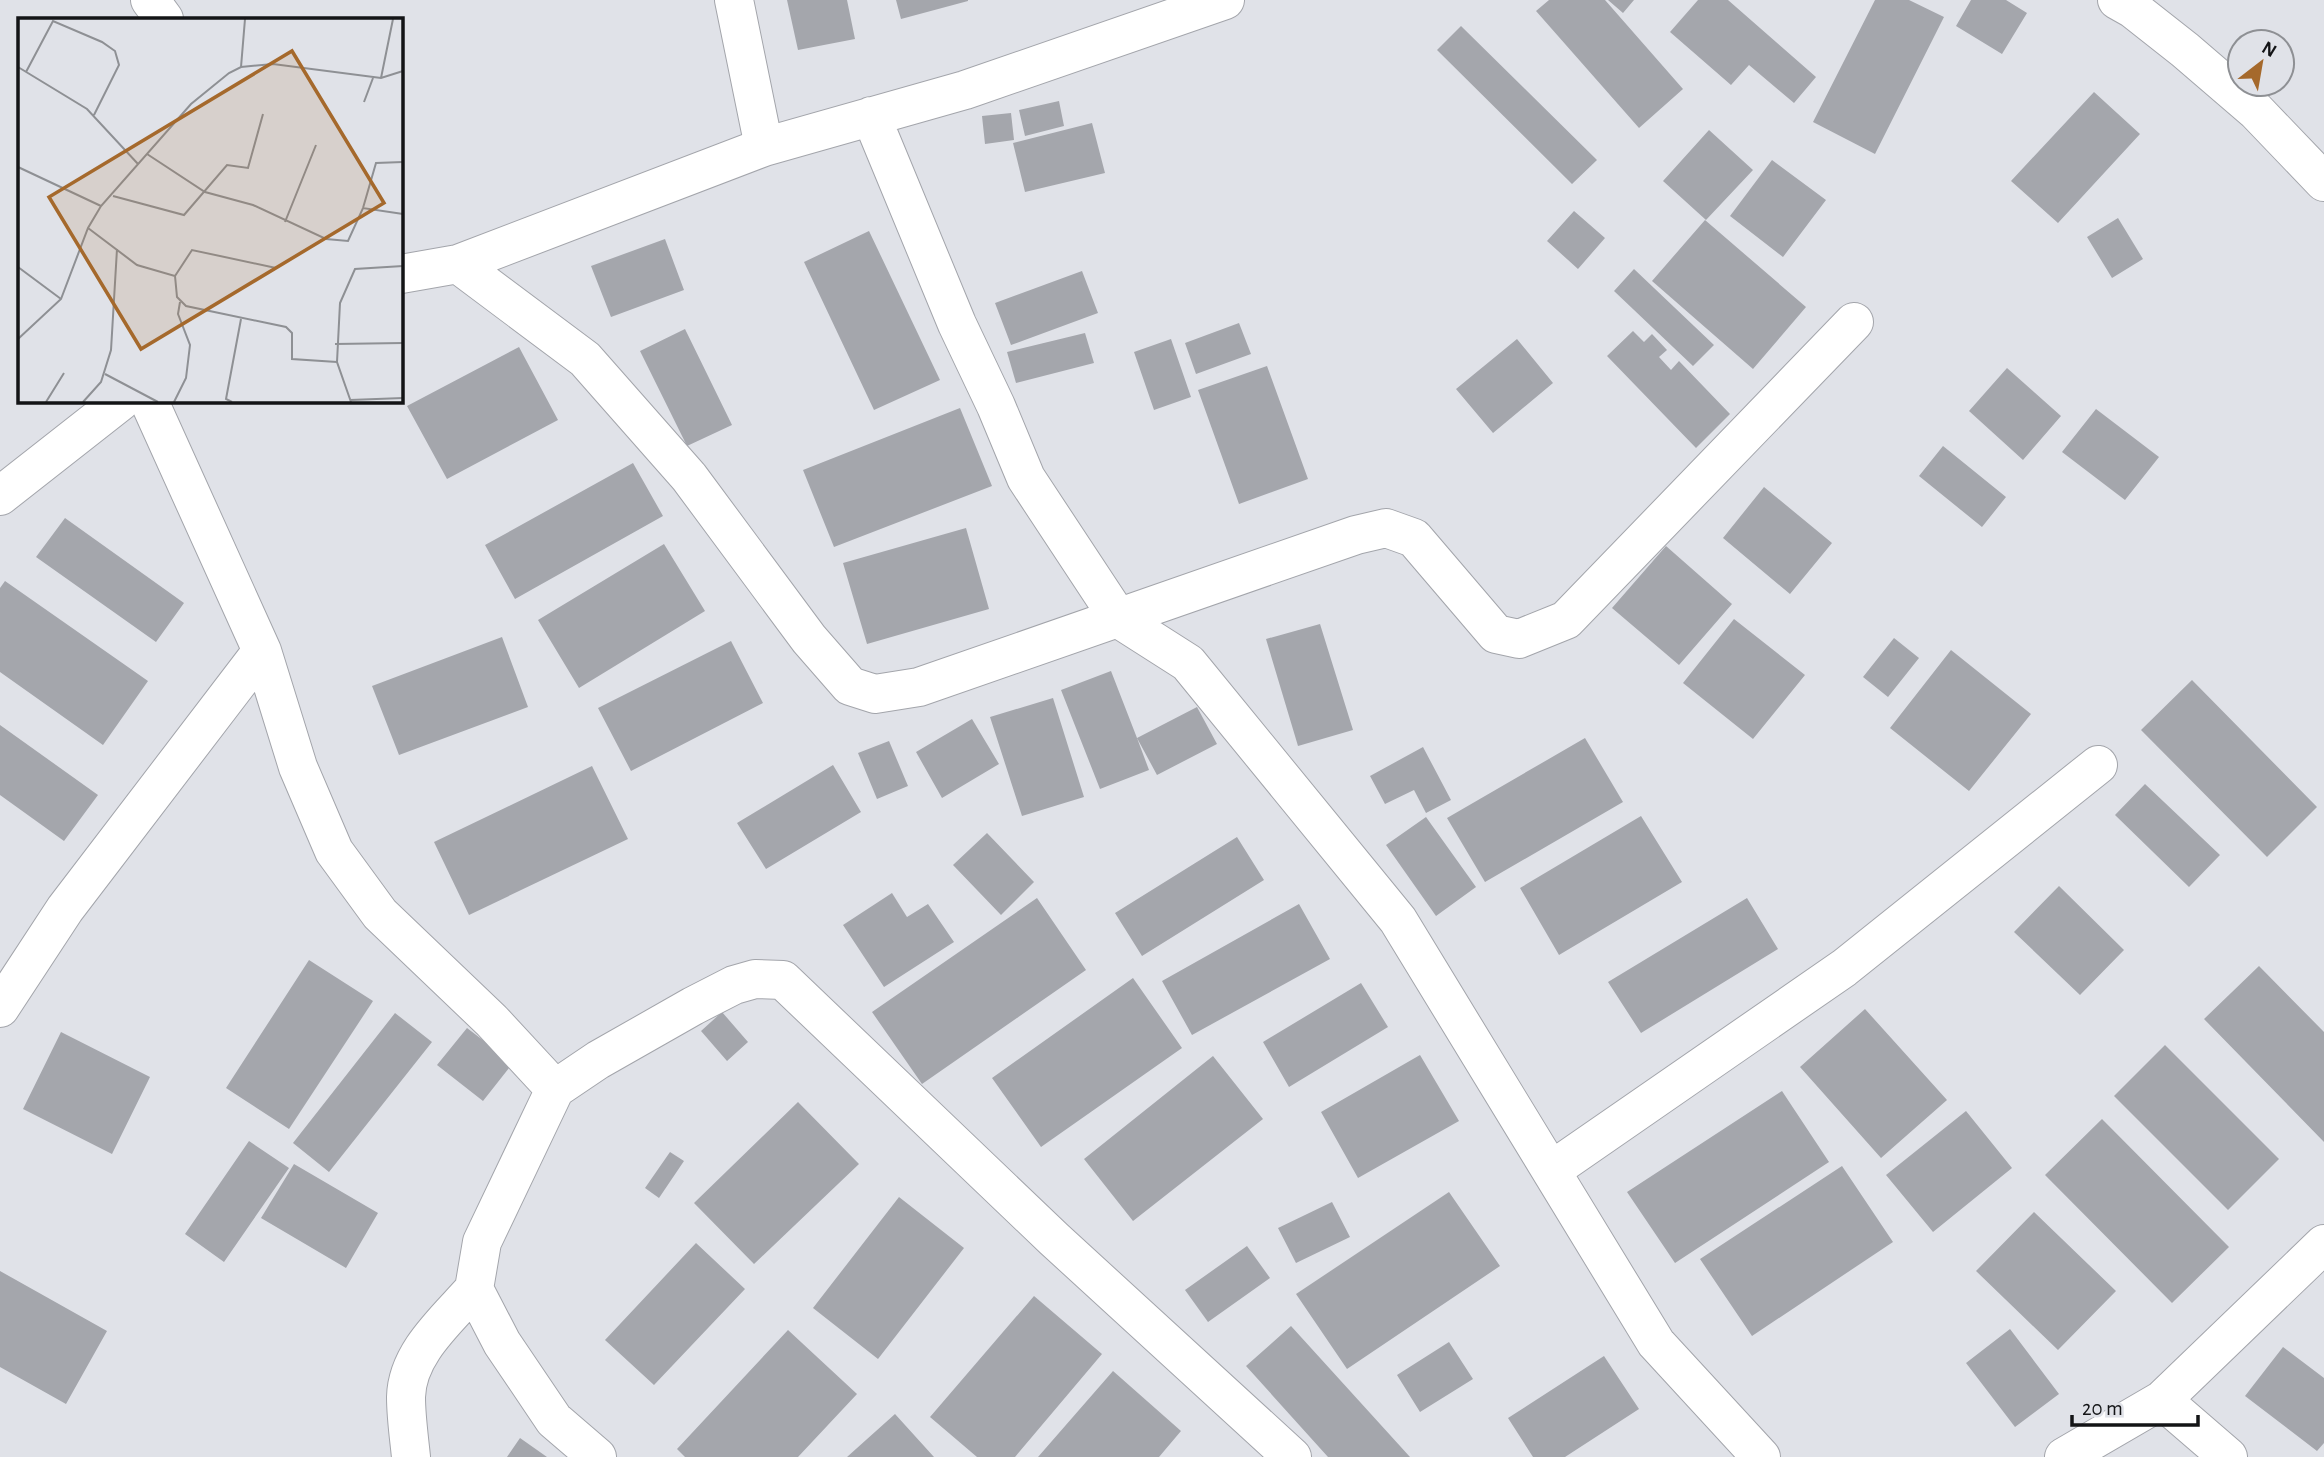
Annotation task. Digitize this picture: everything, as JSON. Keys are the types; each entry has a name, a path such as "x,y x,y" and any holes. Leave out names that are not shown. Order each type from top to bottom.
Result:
{"street":[{"path":"150,0 163,18"},
{"path":"734,0 764,147"},
{"path":"402,274 458,264 764,147 965,90 1225,0"},
{"path":"2117,0 2175,41 2256,111 2324,181"},
{"path":"871,116 957,324 1026,478 1119,619 1188,663 1398,920 1656,1343 1760,1457"},
{"path":"458,264 585,359 690,477 808,639 850,686 875,694 919,687 1356,535 1386,528 1413,538 1496,634 1519,639 1566,620 1854,322"},
{"path":"0,496 120,402"},
{"path":"149,402 262,651 298,766 334,851 380,914 492,1021 555,1089"},
{"path":"0,1008 65,909 262,651"},
{"path":"1552,1170 1843,968 2098,765"},
{"path":"411,1457 406,1395 412,1367 426,1342 474,1290 482,1242 555,1089 610,1053 693,1006 734,985 755,979 783,980 1054,1238 1292,1457"},
{"path":"2064,1457 2162,1400 2324,1244"},
{"path":"474,1290 502,1343 554,1420 597,1457"},
{"path":"2162,1400 2228,1457"}],"building":[{"path":"787,0 847,0 855,39 798,50"},
{"path":"896,0 968,0 968,1 901,19"},
{"path":"1549,0 1605,0 1683,89 1639,128 1536,11"},
{"path":"1608,0 1634,0 1623,13"},
{"path":"1698,0 1728,0 1816,77 1794,103 1749,65 1731,85 1670,32"},
{"path":"1875,0 1909,0 1944,17 1875,154 1813,122"},
{"path":"1971,0 2006,0 2027,13 2002,54 1956,26"},
{"path":"1461,26 1597,160 1572,184 1437,50"},
{"path":"2094,92 2140,134 2058,223 2011,181"},
{"path":"1059,101 1064,126 1025,136 1019,110"},
{"path":"1011,113 1014,140 985,144 982,116"},
{"path":"1092,123 1105,173 1025,192 1013,143"},
{"path":"1709,130 1753,170 1706,220 1663,181"},
{"path":"1772,160 1826,200 1783,257 1730,216"},
{"path":"1574,211 1605,238 1578,269 1547,241"},
{"path":"2118,218 2143,259 2112,278 2087,237"},
{"path":"1705,220 1806,307 1753,369 1652,281"},
{"path":"869,231 940,380 874,410 804,262"},
{"path":"665,239 684,290 611,317 591,266"},
{"path":"1634,269 1714,345 1693,366 1614,291"},
{"path":"1082,271 1098,313 1011,345 995,303"},
{"path":"1239,323 1251,354 1196,374 1185,343"},
{"path":"685,329 732,425 687,446 640,351"},
{"path":"1633,331 1644,342 1652,334 1667,350 1659,357 1671,370 1679,361 1730,414 1696,448 1607,356"},
{"path":"1085,333 1094,363 1016,383 1007,352"},
{"path":"1171,339 1191,397 1154,410 1134,352"},
{"path":"1517,339 1553,383 1493,433 1456,389"},
{"path":"519,347 558,420 447,479 407,406"},
{"path":"1267,366 1308,479 1239,504 1198,390"},
{"path":"2007,368 2061,416 2023,460 1969,411"},
{"path":"960,408 992,486 834,547 803,470"},
{"path":"2096,409 2159,457 2125,500 2062,452"},
{"path":"1943,446 2006,497 1982,527 1919,476"},
{"path":"633,463 663,516 515,599 485,545"},
{"path":"1764,487 1832,543 1790,594 1723,538"},
{"path":"65,518 184,603 156,642 36,557"},
{"path":"966,528 989,609 867,644 843,563"},
{"path":"664,544 705,611 579,688 538,620"},
{"path":"1666,546 1732,604 1679,665 1612,608"},
{"path":"5,581 148,681 103,745 0,672 0,588"},
{"path":"1734,619 1805,675 1753,739 1683,683"},
{"path":"1320,624 1353,730 1298,746 1266,639"},
{"path":"502,637 528,707 399,755 372,686"},
{"path":"1894,638 1919,658 1888,697 1863,677"},
{"path":"731,641 763,703 631,771 598,708"},
{"path":"1951,650 2031,714 1969,791 1890,728"},
{"path":"1111,671 1149,770 1100,789 1061,690"},
{"path":"2192,680 2317,807 2267,857 2141,730"},
{"path":"1053,698 1084,797 1022,816 990,717"},
{"path":"1197,707 1217,744 1157,775 1137,738"},
{"path":"972,719 999,764 942,798 916,752"},
{"path":"0,725 98,795 64,841 0,795"},
{"path":"1585,738 1623,802 1485,882 1447,818"},
{"path":"889,741 908,786 877,799 858,753"},
{"path":"1423,747 1451,800 1426,813 1414,790 1385,804 1370,776"},
{"path":"833,765 861,812 766,869 737,823"},
{"path":"592,766 628,839 469,915 434,842"},
{"path":"2145,784 2220,855 2189,887 2115,815"},
{"path":"1641,816 1682,882 1559,955 1520,888"},
{"path":"1426,817 1476,887 1436,916 1386,845"},
{"path":"987,833 1034,882 1001,915 953,865"},
{"path":"1237,837 1264,880 1142,956 1115,913"},
{"path":"2059,886 2124,950 2080,995 2014,932"},
{"path":"892,893 907,917 928,904 954,942 884,987 843,925"},
{"path":"1037,898 1086,970 922,1084 872,1012"},
{"path":"1747,898 1778,949 1641,1033 1608,982"},
{"path":"1299,904 1330,959 1192,1035 1162,981"},
{"path":"309,960 373,1001 289,1129 226,1088"},
{"path":"2259,966 2324,1032 2324,1142 2204,1019"},
{"path":"1133,978 1182,1048 1041,1147 992,1078"},
{"path":"1361,983 1388,1027 1289,1087 1263,1042"},
{"path":"1865,1009 1947,1100 1881,1158 1800,1067"},
{"path":"722,1012 748,1042 727,1061 701,1031"},
{"path":"395,1013 432,1042 329,1172 293,1143"},
{"path":"467,1028 513,1063 483,1101 437,1065"},
{"path":"61,1032 150,1077 112,1154 23,1109"},
{"path":"2165,1045 2279,1159 2228,1210 2114,1096"},
{"path":"1420,1055 1459,1121 1358,1178 1321,1112"},
{"path":"1213,1056 1263,1119 1133,1221 1084,1159"},
{"path":"1782,1091 1829,1162 1675,1263 1627,1192"},
{"path":"798,1102 859,1164 754,1264 694,1203"},
{"path":"1966,1111 2012,1168 1933,1232 1886,1175"},
{"path":"2102,1119 2229,1247 2172,1303 2045,1175"},
{"path":"249,1141 289,1168 224,1262 185,1234"},
{"path":"670,1152 684,1161 659,1198 645,1188"},
{"path":"294,1164 378,1213 346,1268 261,1218"},
{"path":"1842,1166 1893,1242 1752,1336 1700,1259"},
{"path":"1449,1192 1500,1266 1347,1369 1296,1294"},
{"path":"899,1197 964,1248 878,1359 813,1308"},
{"path":"1332,1202 1350,1237 1296,1263 1278,1228"},
{"path":"2034,1212 2116,1291 2058,1350 1976,1271"},
{"path":"696,1243 745,1289 654,1385 605,1340"},
{"path":"1247,1246 1270,1278 1208,1322 1185,1290"},
{"path":"0,1271 107,1331 66,1404 0,1367"},
{"path":"1034,1296 1102,1354 1015,1457 977,1457 930,1417"},
{"path":"1291,1326 1410,1457 1328,1457 1246,1366"},
{"path":"2010,1329 2059,1394 2015,1427 1966,1363"},
{"path":"788,1330 857,1394 798,1457 685,1457 677,1449"},
{"path":"1449,1342 1473,1379 1420,1412 1397,1375"},
{"path":"2283,1347 2324,1378 2324,1443 2317,1451 2245,1396"},
{"path":"1604,1356 1639,1409 1565,1457 1533,1457 1508,1418"},
{"path":"1113,1371 1181,1431 1159,1457 1038,1457"},
{"path":"895,1414 934,1457 847,1457"},
{"path":"520,1438 547,1457 507,1457"}]}
